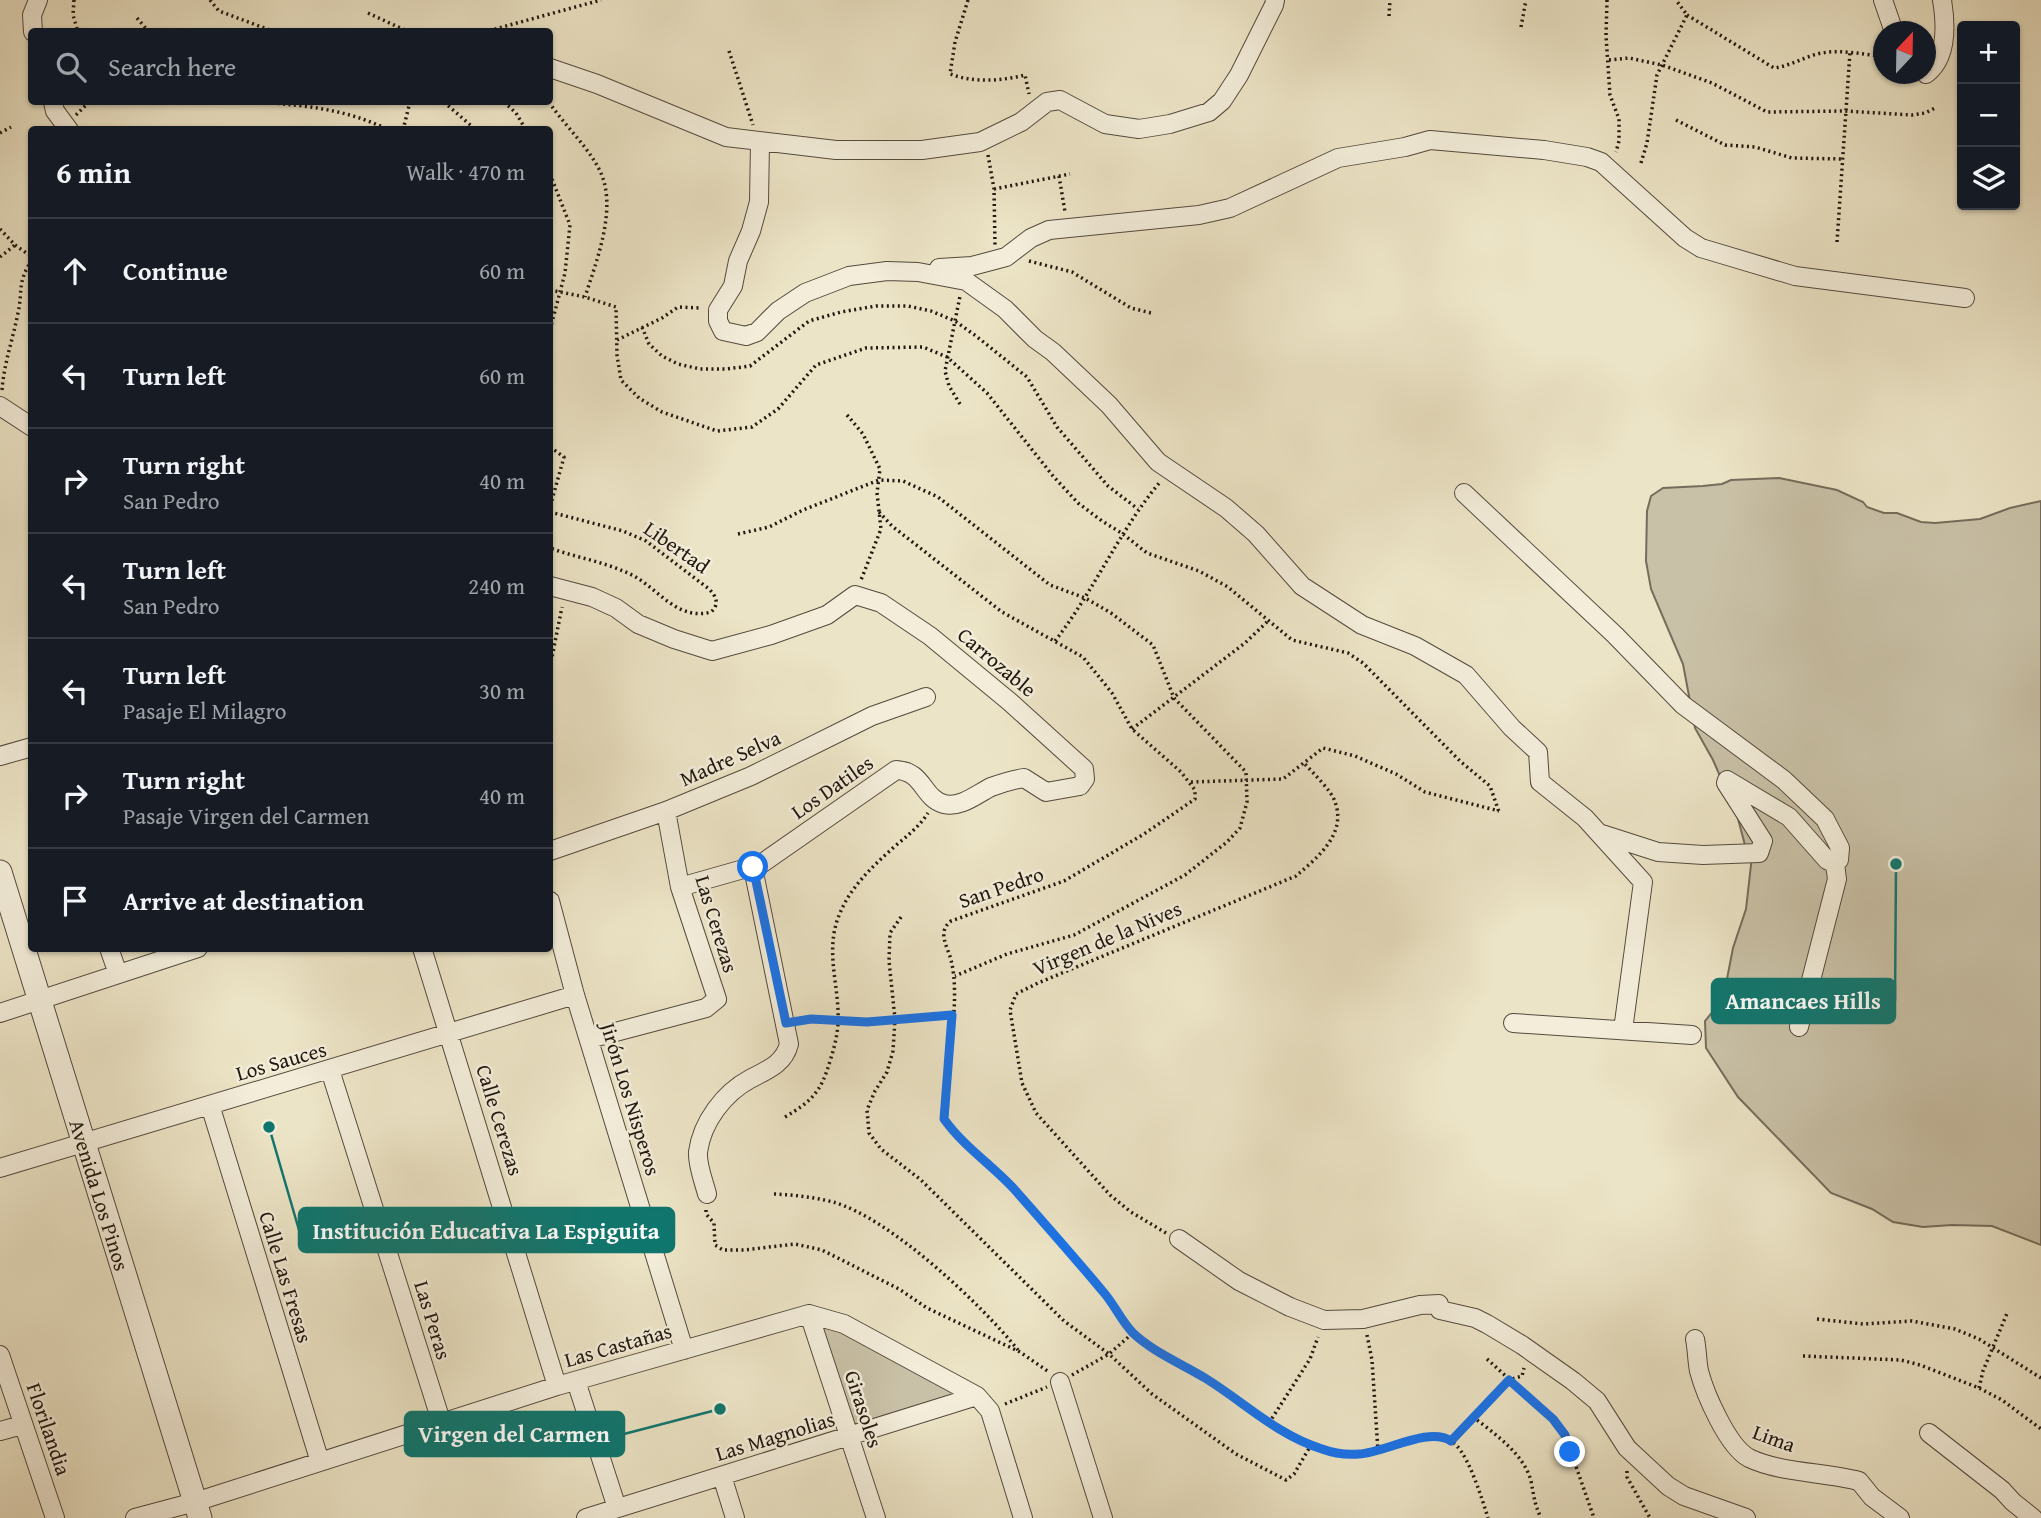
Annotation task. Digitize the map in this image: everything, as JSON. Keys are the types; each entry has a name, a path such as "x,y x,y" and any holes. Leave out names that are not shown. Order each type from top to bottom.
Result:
{"street":[{"path":"33,28 32,15 38,0"},
{"path":"553,69 597,84 726,137 836,150 922,150 986,139 1021,122 1047,102 1060,100 1105,124 1139,129 1170,124 1209,112 1222,101 1239,75 1275,0"},
{"path":"1883,0 1890,21"},
{"path":"1936,63 1945,42 1942,0"},
{"path":"54,105 66,126"},
{"path":"760,142 759,202 751,231 738,261 733,286 718,310 718,321 723,331 746,336 757,332 778,311 805,293 849,276 972,266 1000,258 1049,230 1199,215 1230,208 1338,158 1430,140 1544,150 1601,162 1694,244 1767,269 1795,276 1965,298"},
{"path":"887,271 918,272 966,281 1005,309 1035,339 1053,352 1109,405 1158,462 1226,508 1256,534 1302,586 1362,625 1415,646 1466,675 1538,752 1540,782 1585,818 1643,882 1623,1030"},
{"path":"0,406 28,424"},
{"path":"1464,493 1615,635 1683,705 1784,780 1825,819 1840,848 1839,860 1835,864"},
{"path":"557,589 592,597 616,608 638,624 712,651 771,635 827,615 855,595"},
{"name":"Carrozable","path":"855,595 881,604 930,636 1010,702 1084,769 1085,779 1080,786 1046,792 1024,778 991,788 956,804 944,804 936,799"},
{"name":"Madre Selva","path":"553,850 666,811 751,776 872,716 926,697"},
{"path":"0,755 28,748"},
{"name":"Los Datiles","path":"680,887 753,867 785,848 896,770 907,770 917,777 936,799"},
{"path":"1599,833 1658,852 1703,855 1759,853 1763,841 1726,783 1727,780 1789,817 1827,860 1835,864"},
{"name":"Las Cerezas","path":"589,1039 706,1009 717,999 680,887 666,811"},
{"path":"1799,1027 1837,879 1835,864"},
{"path":"707,1194 698,1154 705,1126 717,1107 734,1091 747,1080 779,1063 786,1055 789,1044 753,867"},
{"name":"Avenida Los Pinos","path":"0,872 197,1510"},
{"name":"Jirón Los Nisperos","path":"553,912 575,995 684,1350"},
{"path":"110,952 118,974"},
{"path":"0,1013 186,952"},
{"name":"Calle Cerezas","path":"423,952 557,1386"},
{"name":"Los Sauces","path":"0,1168 575,995"},
{"path":"1513,1023 1692,1035"},
{"name":"Las Peras","path":"330,1070 442,1424"},
{"name":"Calle Las Fresas","path":"210,1105 320,1462"},
{"path":"1179,1239 1239,1281 1281,1303 1324,1320 1363,1319 1420,1305 1439,1304 1440,1310 1475,1318 1488,1324 1558,1369 1597,1401 1628,1448 1668,1486 1684,1496 1746,1518"},
{"path":"808,1314 844,1324 977,1396 990,1411 1023,1518"},
{"name":"Las Castañas","path":"135,1518 197,1510 320,1462 557,1386 808,1314"},
{"name":"Girasoles","path":"808,1314 876,1518"},
{"name":"Lima","path":"1695,1339 1699,1371 1718,1416 1738,1451 1751,1459 1859,1481 1872,1497 1900,1518"},
{"name":"Florilandia","path":"0,1355 55,1518"},
{"path":"576,1381 617,1508"},
{"path":"1060,1382 1103,1518"},
{"name":"Las Magnolias","path":"586,1518 977,1396"},
{"path":"0,1431 22,1425"},
{"path":"1930,1433 2033,1518"},
{"path":"722,1476 735,1518"}],"path":[{"path":"74,0 73,15 77,28"},
{"path":"210,0 219,12 264,28"},
{"path":"499,28 601,0"},
{"path":"968,0 950,74 978,80 1006,80 1025,75 1032,114"},
{"path":"1389,16 1390,0"},
{"path":"1521,27 1526,0"},
{"path":"1607,0 1606,36 1610,95 1619,119 1619,141 1614,158"},
{"path":"1676,0 1687,15 1774,68 1826,52 1873,55"},
{"path":"368,13 400,28"},
{"path":"1641,163 1647,143 1654,86 1687,15"},
{"path":"137,18 145,28"},
{"path":"729,51 760,142"},
{"path":"1838,242 1850,52"},
{"path":"1609,60 1629,58 1662,65 1712,83 1767,112 1845,111 1912,115 1935,108"},
{"path":"295,105 348,113 379,126"},
{"path":"404,126 410,105"},
{"path":"447,105 471,126"},
{"path":"507,105 524,126"},
{"path":"551,105 601,173 606,206 603,233 584,297"},
{"path":"1675,120 1725,145 1755,147 1792,158 1842,159"},
{"path":"0,133 10,127"},
{"path":"986,139 994,189 1000,258 1072,272 1131,308 1151,313"},
{"path":"994,189 1070,174"},
{"path":"1059,176 1068,227"},
{"path":"553,182 570,225 565,273 553,317"},
{"path":"0,229 28,255"},
{"path":"0,257 15,245"},
{"path":"0,406 4,367 18,312 22,275 28,265"},
{"path":"960,404 949,386 946,370 962,289 966,281"},
{"path":"553,291 616,307 621,380 639,398 662,412 717,431 752,427 778,410 816,365 866,348 923,347 947,357 987,393 1078,503 1147,553 1199,571 1228,587 1252,605 1267,622 1292,639 1348,653 1363,663 1461,762 1490,786 1499,811 1425,792 1396,774 1355,757 1322,748 1283,779 1191,782 1132,729 1112,693 1083,656 1002,612 892,526 879,512"},
{"path":"642,327 649,344 662,356 678,364 700,369 726,369 750,366 809,321 876,306 908,306 930,311 955,321 995,349 1027,377 1057,428 1108,485 1138,509"},
{"path":"617,340 678,307 718,310"},
{"path":"847,415 863,434 880,469 881,529 855,595"},
{"path":"553,449 564,457 553,498"},
{"path":"1055,640 1076,614 1106,559 1138,509 1170,470"},
{"path":"738,534 769,527 803,510 879,480 903,481 938,497 1049,585 1085,598 1122,620 1153,645 1174,698 1246,772 1247,802 1240,828 1227,842 1185,875 1074,935 1007,954 955,976"},
{"name":"Libertad","path":"553,510 623,531 646,541 709,589 717,604 711,612 705,614 674,607 635,577 607,564 553,549"},
{"path":"553,634 557,589"},
{"path":"1132,729 1245,643 1267,622"},
{"name":"Virgen de la Nives","path":"1179,1239 1157,1229 1110,1195 1037,1113 1022,1083 1010,1010 1016,994 1038,983 1296,876 1305,869 1324,853 1337,821 1335,801 1304,763"},
{"name":"San Pedro","path":"1191,782 1195,799 1086,870 1042,890 951,921 945,926 943,936 955,976 944,1119 956,1136 1015,1190 1107,1296 1133,1333 1269,1423 1324,1450 1357,1455 1429,1437 1444,1437 1451,1441"},
{"path":"785,1117 810,1102 824,1082 836,1040 838,1022 831,951 837,922 845,902 865,873 921,824 936,799"},
{"path":"901,916 890,933 889,952 895,1019 893,1051 887,1072 867,1110 869,1133 881,1149 921,1180 1064,1321 1110,1354 1152,1394 1236,1454 1286,1480 1294,1474 1311,1445"},
{"path":"786,1023 811,1019 838,1022 952,1015"},
{"path":"707,1194 706,1214 713,1223 715,1245 723,1250 795,1244 822,1250 899,1289 927,1308 1020,1352"},
{"path":"774,1194 834,1203 860,1213 922,1256 974,1303 1020,1352 1060,1382"},
{"path":"1979,1388 1983,1371 2008,1311"},
{"path":"1363,1319 1372,1360 1378,1451"},
{"path":"1817,1319 1863,1324 1912,1321 1955,1329 1993,1347 2041,1378"},
{"path":"1269,1423 1310,1359 1324,1320"},
{"path":"1803,1356 1901,1360 2002,1399 2041,1429"},
{"path":"1487,1359 1553,1419 1565,1435 1594,1518"},
{"path":"1488,1518 1479,1488 1458,1446 1451,1441 1509,1380"},
{"path":"1473,1417 1496,1435 1522,1464 1530,1480 1532,1500 1541,1518"},
{"path":"1628,1448 1627,1477 1650,1518"}],"shaded area":[{"path":"1779,478 1837,490 1863,502 1867,507 1884,513 1897,513 1921,522 1980,519 2041,501 2041,1245 1992,1226 1923,1227 1893,1222 1872,1209 1831,1193 1738,1097 1706,1048 1705,1021 1719,1004 1726,984 1733,948 1746,909 1752,856 1745,845 1737,815 1713,760 1695,728 1683,664 1651,589 1646,561 1647,511 1651,496 1663,488 1722,484 1731,480"},
{"path":"818,1323 829,1324 961,1395 853,1430"}],"place":[{"name":"Amancaes Hills","path":"1896,864"},
{"name":"Institución Educativa La Espiguita","path":"269,1127"},
{"name":"Virgen del Carmen","path":"720,1409"}],"route":[{"path":"753,867 786,1023 811,1019 867,1022 952,1015 944,1119 956,1136 980,1160 1006,1180 1107,1296 1133,1333 1206,1379 1251,1412 1297,1439 1324,1450 1357,1455 1429,1437 1444,1437 1451,1441 1509,1380 1553,1419 1565,1435 1570,1452"}]}
